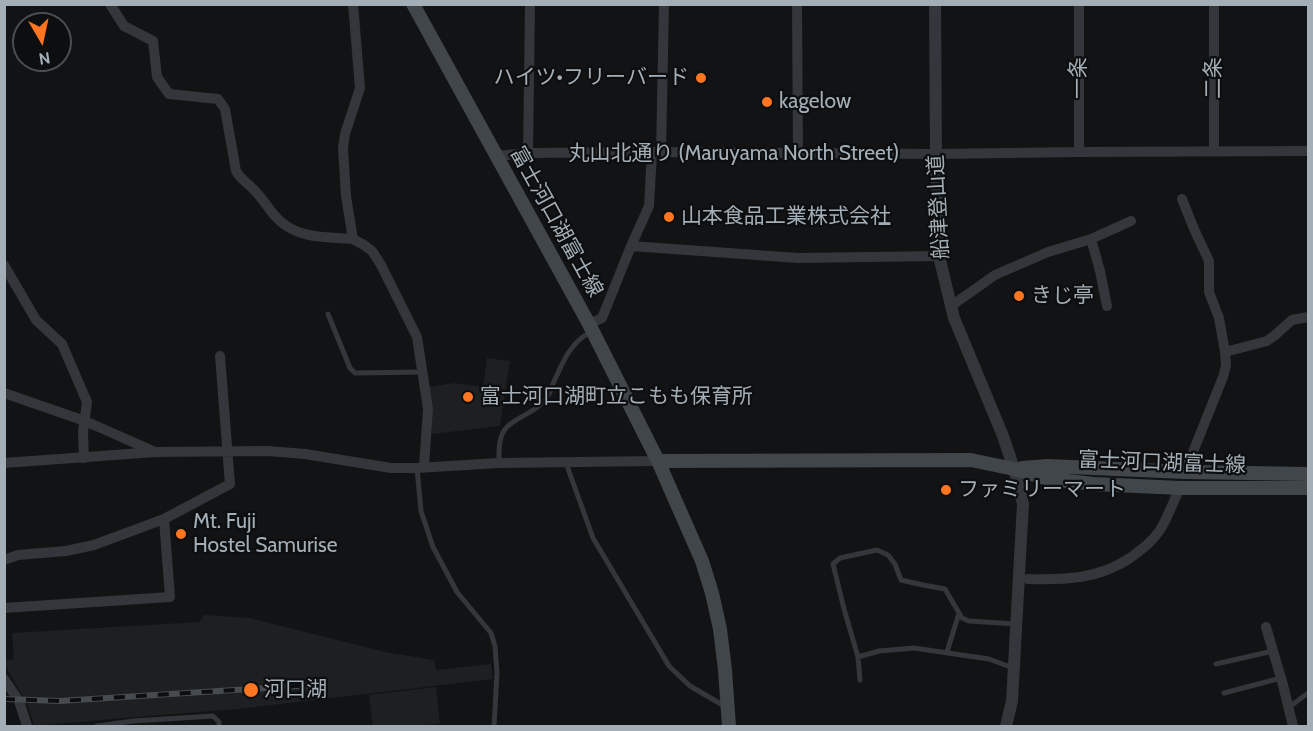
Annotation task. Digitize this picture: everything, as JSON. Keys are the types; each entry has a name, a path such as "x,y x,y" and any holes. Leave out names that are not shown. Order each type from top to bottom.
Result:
{"main road":[{"name":"富士河口湖富士線","path":"413,4 591,328 658,461 702,561 712,593 721,639 729,726"},
{"name":"富士河口湖富士線","path":"658,461 971,460 1049,478 1094,484 1180,488 1308,488"},
{"name":"富士河口湖富士線","path":"1014,469 1048,466 1308,474"}],"street":[{"path":"110,4 124,27 153,40 157,77 169,94 218,99 225,109 239,178 254,190 286,228 314,237 352,239 372,251 417,337 428,409 421,468"},
{"path":"352,239 343,148 345,134 360,88 353,4"},
{"path":"528,153 531,4"},
{"path":"591,328 602,318 650,206 656,152 664,4"},
{"path":"797,4 798,154"},
{"name":"船津登山道","path":"936,4 939,256 954,318 1003,436 1023,504 1012,701 1006,726"},
{"name":"一条","path":"1079,4 1079,152"},
{"name":"二条","path":"1214,4 1214,151"},
{"name":"丸山北通り (Maruyama North Street)","path":"496,156 528,153 656,152 936,154 1308,151"},
{"path":"1182,199 1209,261 1209,292 1219,318 1226,366 1185,472"},
{"path":"951,306 995,274 1047,252 1091,239 1131,221"},
{"path":"1091,239 1107,306"},
{"path":"631,246 798,258 939,256"},
{"path":"4,265 36,320 62,344 87,402 83,432 84,458"},
{"path":"1225,352 1267,340 1292,320 1308,317"},
{"path":"4,560 18,555 94,545 164,519 230,483 220,356"},
{"path":"4,393 85,421 156,452"},
{"path":"4,463 156,452 227,451 305,454 391,468 499,463 658,461"},
{"path":"1028,579 1096,574 1119,565 1145,548 1161,529 1180,488"},
{"path":"4,608 170,597 164,519"},
{"path":"1266,627 1293,726"},
{"path":"4,679 19,701 27,726"}],"lane":[{"path":"328,314 350,368 355,373 422,372"},
{"path":"499,463 500,441 506,428 545,400 564,359 591,328"},
{"path":"566,462 593,538 669,666 690,686 728,708"},
{"path":"421,468 421,511 433,548 457,592 491,633 495,646 497,673 494,726"},
{"path":"860,680 858,657 833,564 840,558 878,550 888,555 895,564 901,580 945,589 962,618 969,621 1016,624"},
{"path":"947,652 959,613"},
{"path":"858,657 879,651 914,648 989,659 1013,668"},
{"path":"1216,664 1273,651"},
{"path":"1224,693 1281,678"},
{"path":"1288,708 1308,693"},
{"path":"97,726 134,721 213,717 219,722 219,726"}],"shaded area":[{"name":"富士河口湖町立こもも保育所","path":"487,358 510,361 500,426 432,434 429,387 454,383 483,387"},
{"path":"204,615 249,618 385,652 434,660 436,670 491,664 493,679 238,709 34,726 29,708 5,665 5,661 14,659 12,633 199,622"},
{"path":"436,687 440,724 373,726 369,695"}],"railway":[{"path":"4,699 60,701 314,685"}],"place":[{"name":"ハイツ•フリーバード","path":"701,78"},
{"name":"kagelow","path":"767,102"},
{"name":"山本食品工業株式会社","path":"669,217"},
{"name":"きじ亭","path":"1019,296"},
{"name":"富士河口湖町立こもも保育所","path":"468,397"},
{"name":"ファミリーマート","path":"946,490"},
{"name":"Mt. Fuji Hostel Samurise","path":"181,534"},
{"name":"河口湖","path":"251,690"}]}
